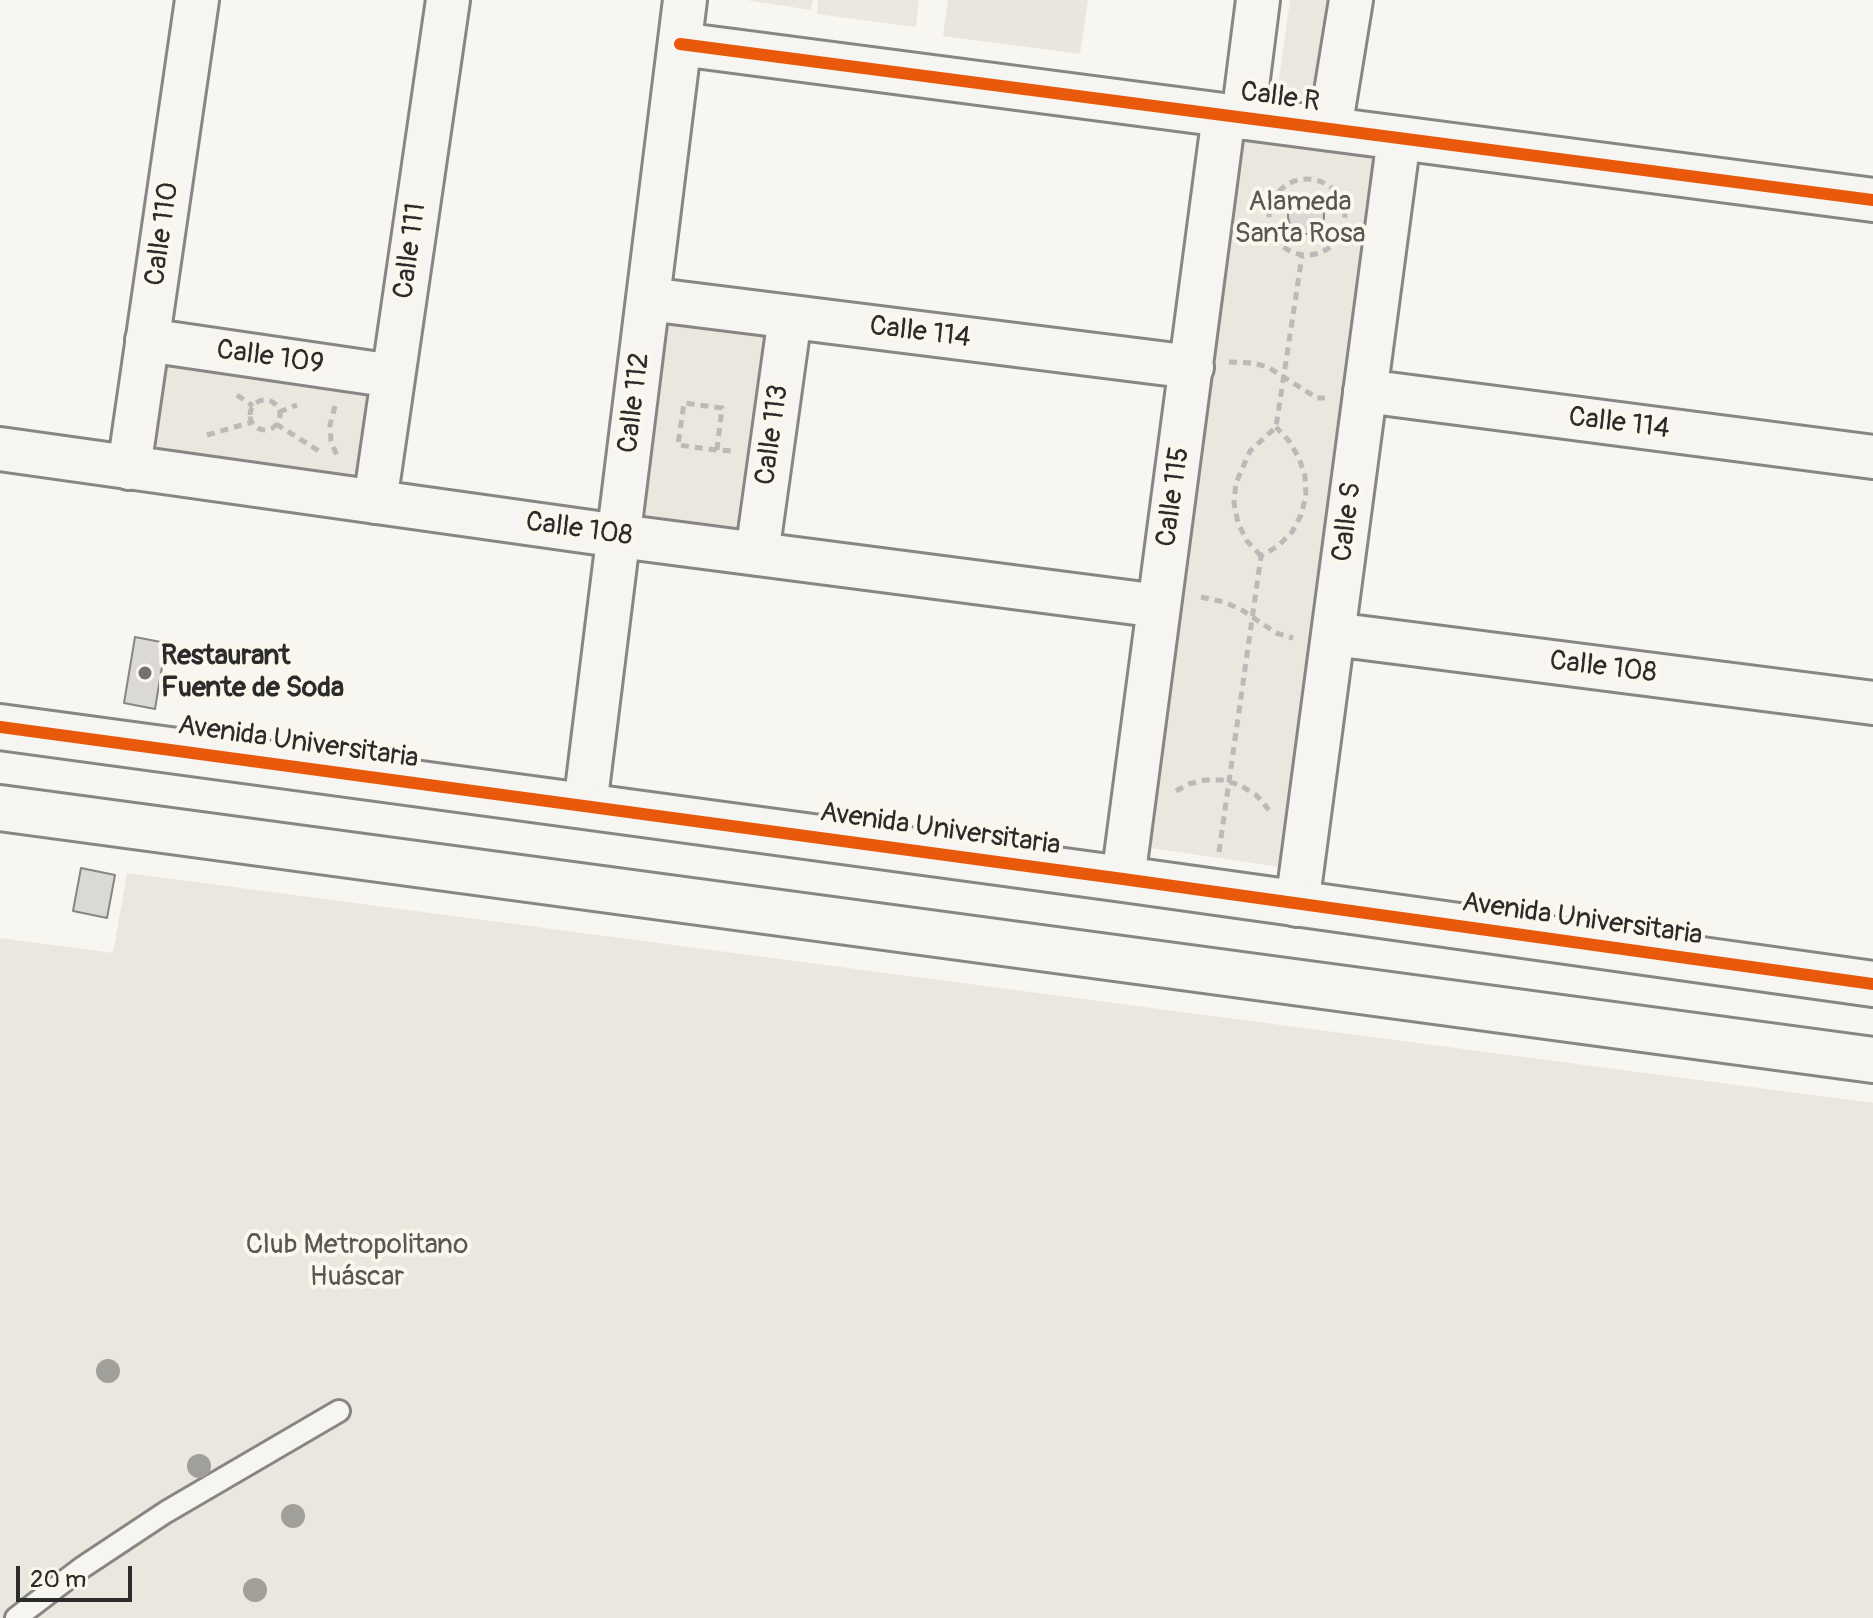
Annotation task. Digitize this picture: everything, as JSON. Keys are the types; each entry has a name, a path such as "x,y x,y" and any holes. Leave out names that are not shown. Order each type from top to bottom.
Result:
{"street":[{"name":"Calle 110","path":"129,468 197,0"},
{"name":"Calle 111","path":"375,502 448,0"},
{"name":"Calle 112","path":"585,806 685,0"},
{"name":"Calle 115","path":"1123,879 1192,367 1234,116 1258,0"},
{"path":"1330,129 1351,0"},
{"name":"Calle R","path":"680,44 1873,200"},
{"name":"Calle S","path":"1297,905 1399,138"},
{"name":"Calle 114","path":"648,299 1192,367"},
{"name":"Calle 113","path":"757,554 790,317"},
{"name":"Calle 109","path":"147,340 393,376"},
{"name":"Calle 114","path":"1365,391 1873,457"},
{"name":"Calle 108","path":"0,449 619,536 1159,606"},
{"name":"Calle 108","path":"1333,634 1873,703"},
{"name":"Avenida Universitaria","path":"0,727 1873,984"},
{"path":"0,808 1873,1060"}],"lane":[{"path":"16,1618 83,1567 166,1512 339,1411"}],"path":[{"path":"1302,179 1327,184 1344,204 1344,230 1338,241 1327,250 1302,256 1291,253 1273,235 1269,211 1280,189 1302,179"},
{"path":"1261,556 1247,541 1238,523 1234,503 1236,483 1250,451 1276,427 1302,256"},
{"path":"1192,367 1221,362 1253,363 1283,374 1317,398 1334,399 1365,391"},
{"path":"260,400 274,404 279,412 276,424 265,429 256,427 250,419 253,406 260,400"},
{"path":"684,403 722,408 717,450 678,445 684,403"},
{"path":"276,424 336,462"},
{"path":"1261,556 1278,546 1292,532 1306,496 1305,476 1299,458 1276,427"},
{"path":"1232,855 1219,853 1261,556"},
{"path":"1159,606 1189,597 1204,598 1224,602 1288,637 1301,639 1333,634"},
{"path":"1168,798 1189,784 1205,780 1230,782 1256,795 1273,817"}],"shaded area":[{"path":"948,0 1088,0 1080,54 943,36"}],"green space":[{"path":"746,0 813,0 811,10"},
{"path":"818,0 919,0 916,27 817,14"},
{"path":"1290,0 1328,0 1314,92 1296,102 1277,93"},
{"name":"Alameda Santa Rosa","path":"1242,134 1378,154 1280,867 1144,847"},
{"path":"665,310 772,326 743,536 638,523"},
{"path":"161,352 378,381 365,482 149,454"},
{"name":"Club Metropolitano Huáscar","path":"127,873 1873,1103 1873,1618 0,1618 0,938 113,953"}],"building":[{"path":"1306,198 1318,204 1324,216 1318,228 1306,234 1294,228 1288,216 1294,204"},
{"name":"Restaurant Fuente de Soda","path":"135,637 166,643 155,709 124,703"},
{"path":"81,868 115,875 107,918 73,911"}],"cycle path":[{"path":"680,44 1873,200"},
{"path":"0,727 1873,984"}],"place":[{"name":"Restaurant Fuente de Soda","path":"145,673"}]}
